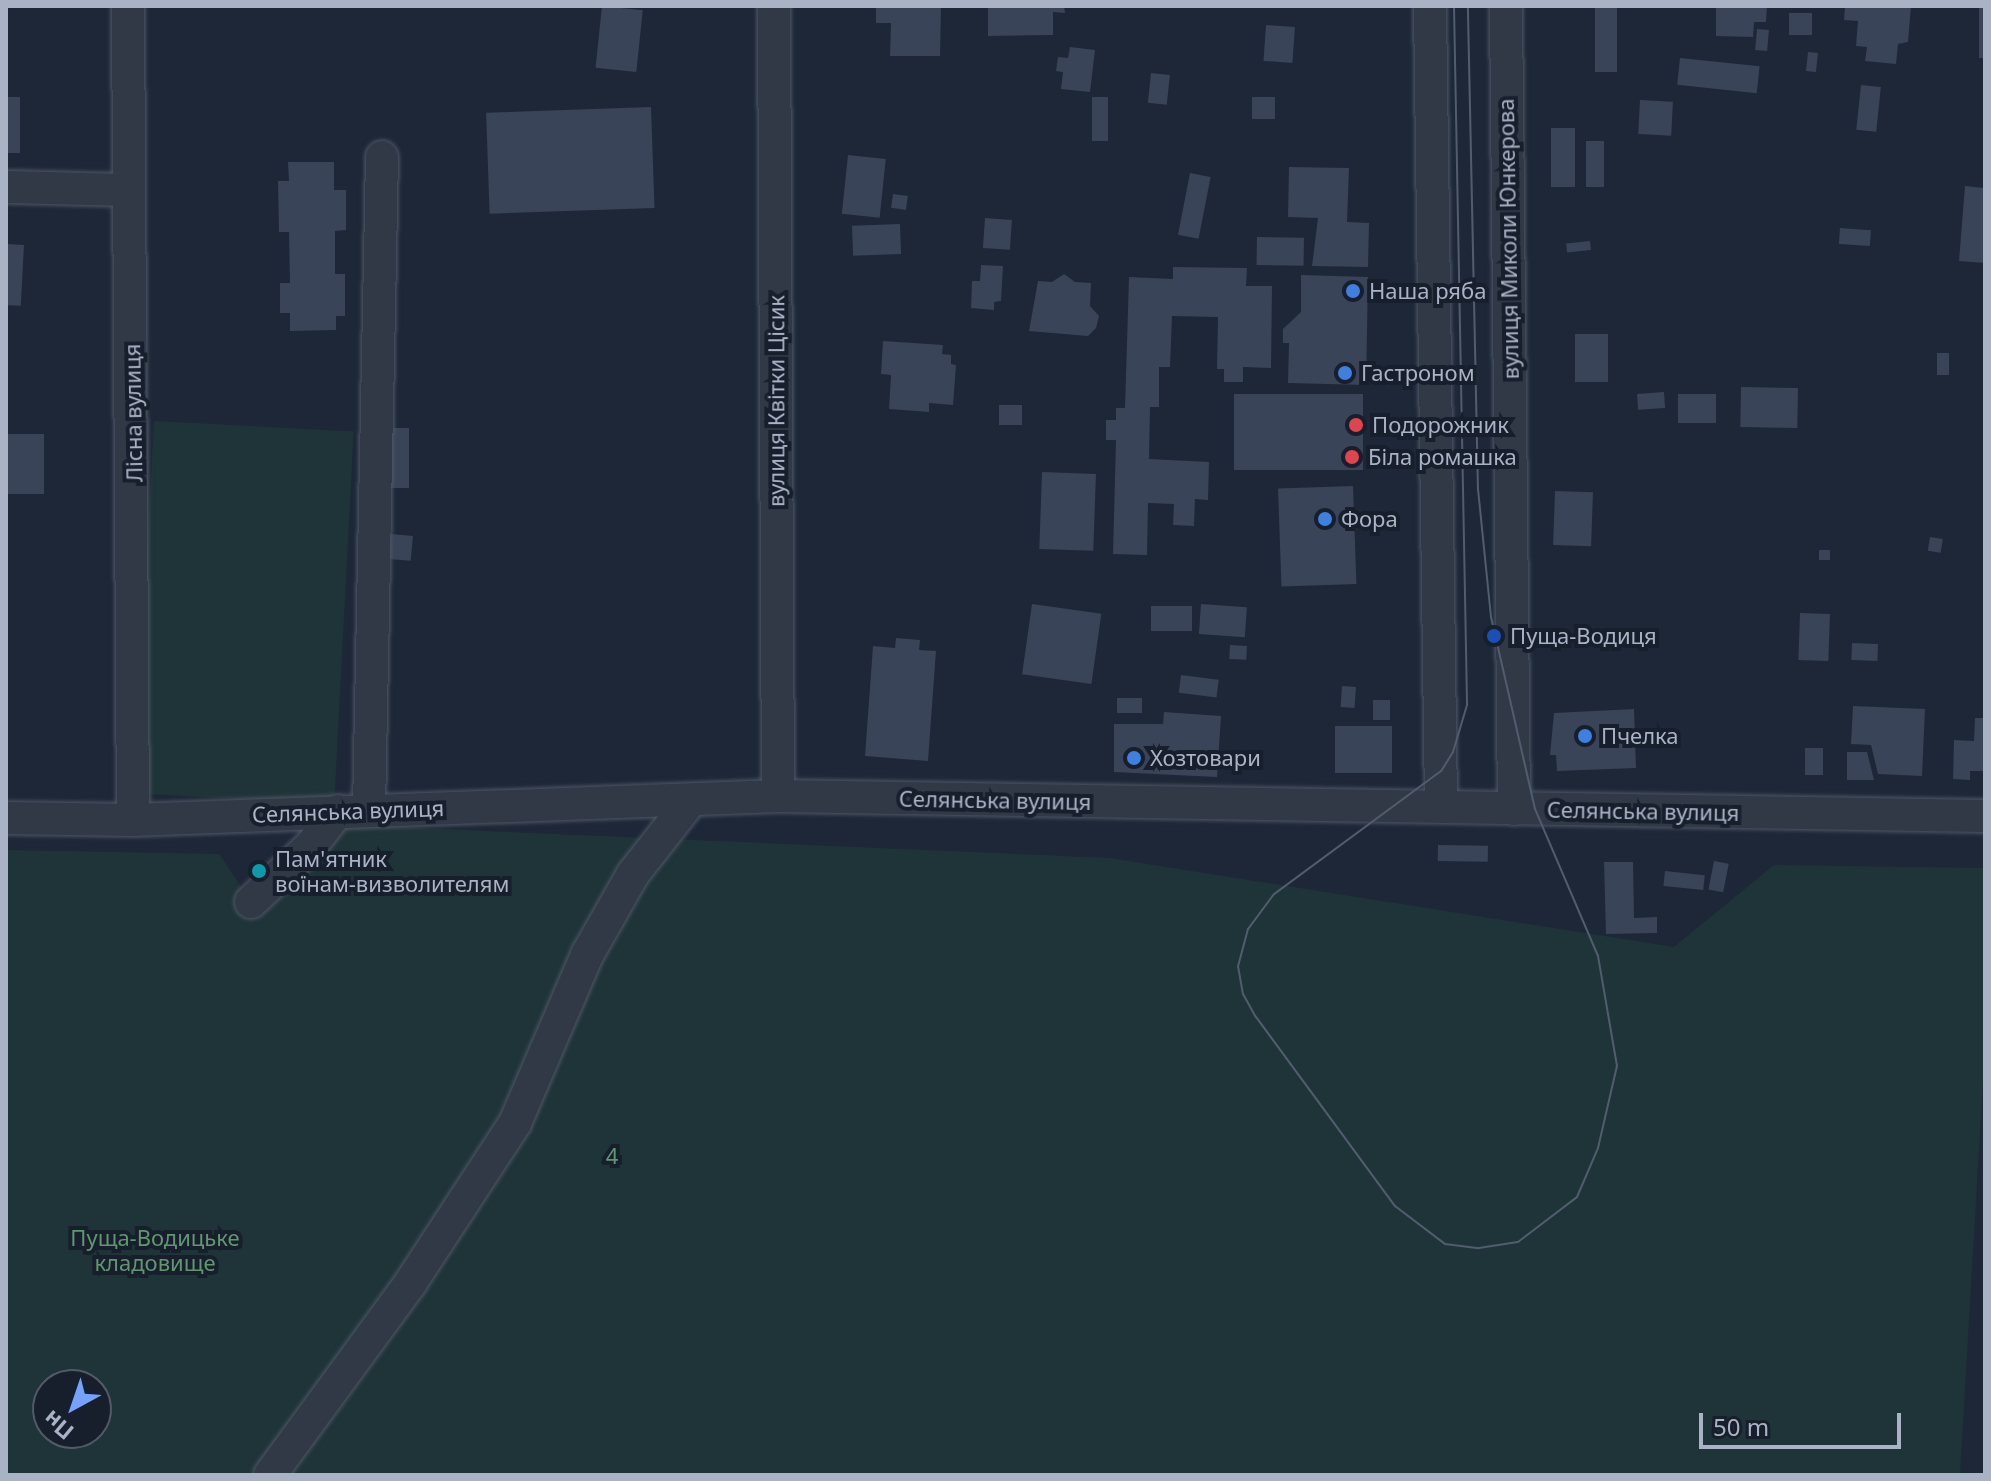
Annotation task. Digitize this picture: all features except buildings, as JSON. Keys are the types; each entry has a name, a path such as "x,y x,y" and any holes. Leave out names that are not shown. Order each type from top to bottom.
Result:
{"street":[{"name":"Лісна вулиця","path":"128,6 133,820"},
{"name":"вулиця Квітки Цісик","path":"774,6 778,796"},
{"path":"1430,6 1441,807"},
{"name":"вулиця Миколи Юнкерова","path":"1506,6 1514,809"},
{"path":"251,902 353,811 382,157"},
{"path":"6,187 129,190"},
{"name":"Селянська вулиця","path":"6,818 133,820 778,796 1985,816"},
{"path":"270,1475 411,1282 515,1123 587,955 633,874 691,800"}],"green space":[{"path":"154,421 354,431 334,804 134,793"},
{"name":"4","path":"349,825 1109,858 1674,947 1774,865 1985,868 1985,1046 1960,1475 6,1475 6,850 219,854 257,910"}],"tram line":[{"path":"1454,6 1467,705 1453,752 1441,771 1274,894 1248,929 1238,966 1243,994 1256,1017 1395,1206 1445,1244 1479,1248 1518,1242 1577,1197 1598,1148 1617,1066 1598,956 1535,809 1491,617 1478,490 1468,6"}],"place":[{"name":"Наша ряба","path":"1353,291"},
{"name":"Гастроном","path":"1345,373"},
{"name":"Подорожник","path":"1356,425"},
{"name":"Біла ромашка","path":"1352,457"},
{"name":"Фора","path":"1325,519"},
{"name":"Пуща-Водиця","path":"1494,636"},
{"name":"Пчелка","path":"1585,736"},
{"name":"Хозтовари","path":"1134,758"},
{"name":"Пам'ятник воїнам-визволителям","path":"259,871"}],"park label":[{"name":"Пуща-Водицьке кладовище","path":"155,1250"}]}
